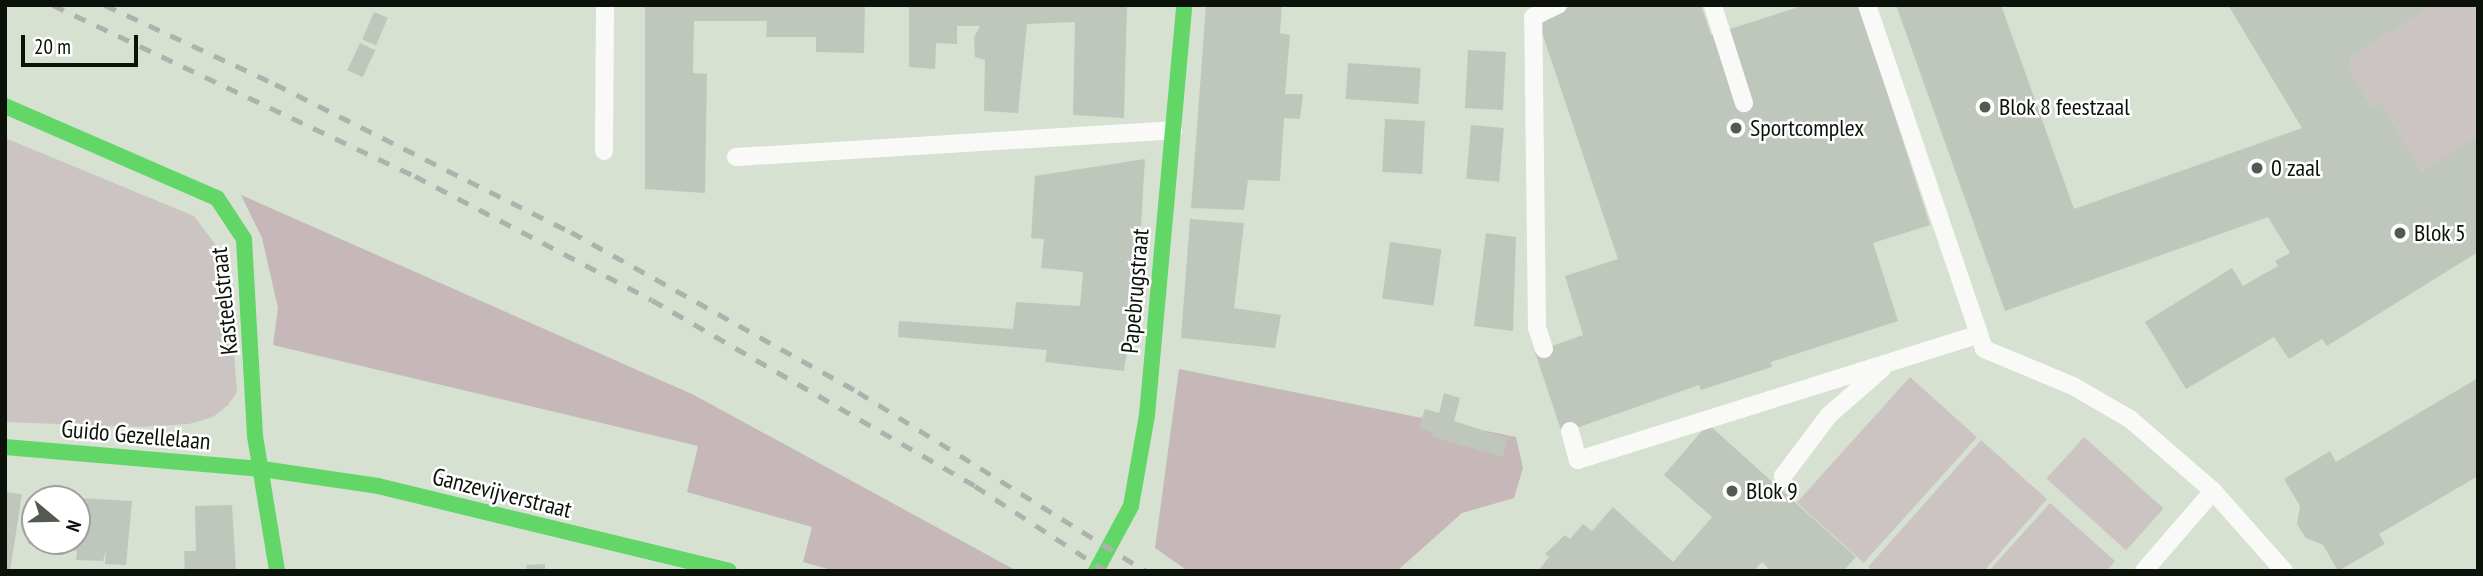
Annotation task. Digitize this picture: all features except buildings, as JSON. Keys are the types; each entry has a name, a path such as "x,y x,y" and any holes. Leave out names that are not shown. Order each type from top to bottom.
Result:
{"street":[{"name":"Papebrugstraat","path":"1096,571 1119,533 1137,477 1184,5"},
{"name":"Kasteelstraat","path":"5,106 159,169 218,198 244,239 255,436 277,571"},
{"name":"Guido Gezellelaan","path":"5,447 262,469"},
{"name":"Ganzevijverstraat","path":"262,469 378,486 729,571"}],"lane":[{"path":"604,151 605,5"},
{"path":"1544,349 1537,327 1533,17 1558,5"},
{"path":"1713,5 1744,103"},
{"path":"1867,5 1984,349 1998,358 2073,386 2130,419 2213,491 2284,571"},
{"path":"736,157 1173,130"},
{"path":"1570,431 1578,460 1979,334"},
{"path":"1783,476 1829,415 1893,360"},
{"path":"2144,571 2213,491"}],"shaded area":[{"path":"2435,5 2478,5 2478,146 2422,171 2381,102 2372,107 2348,67 2353,55"},
{"path":"5,138 194,216 227,260 237,392 228,405 213,417 189,424 141,427 5,422"},
{"path":"241,195 694,395 1017,571 835,571 803,562 812,527 687,492 698,446 273,345 278,308 262,238"},
{"path":"1179,369 1516,437 1523,468 1514,498 1462,513 1397,571 1188,571 1155,548"},
{"path":"1910,377 1977,437 1864,563 1797,503"},
{"path":"2084,437 2164,509 2126,550 2047,479"},
{"path":"1981,440 2047,499 1984,571 1873,571 1868,567"},
{"path":"2050,503 2115,561 2107,571 1989,571"}],"railway":[{"path":"53,5 415,176 652,300 975,486 1106,571"},
{"path":"105,5 275,84 571,232 858,392 1146,571"}],"traffic: fast":[{"path":"1096,571 1131,506 1147,415 1184,5"},
{"path":"5,106 217,198 244,239 255,436 277,571"},
{"path":"5,447 262,469 378,486 729,571"}],"place":[{"name":"Blok 8 feestzaal","path":"1985,107"},
{"name":"Sportcomplex","path":"1736,128"},
{"name":"0 zaal","path":"2257,168"},
{"name":"Blok 5","path":"2400,233"},
{"name":"Blok 9","path":"1732,491"}]}
